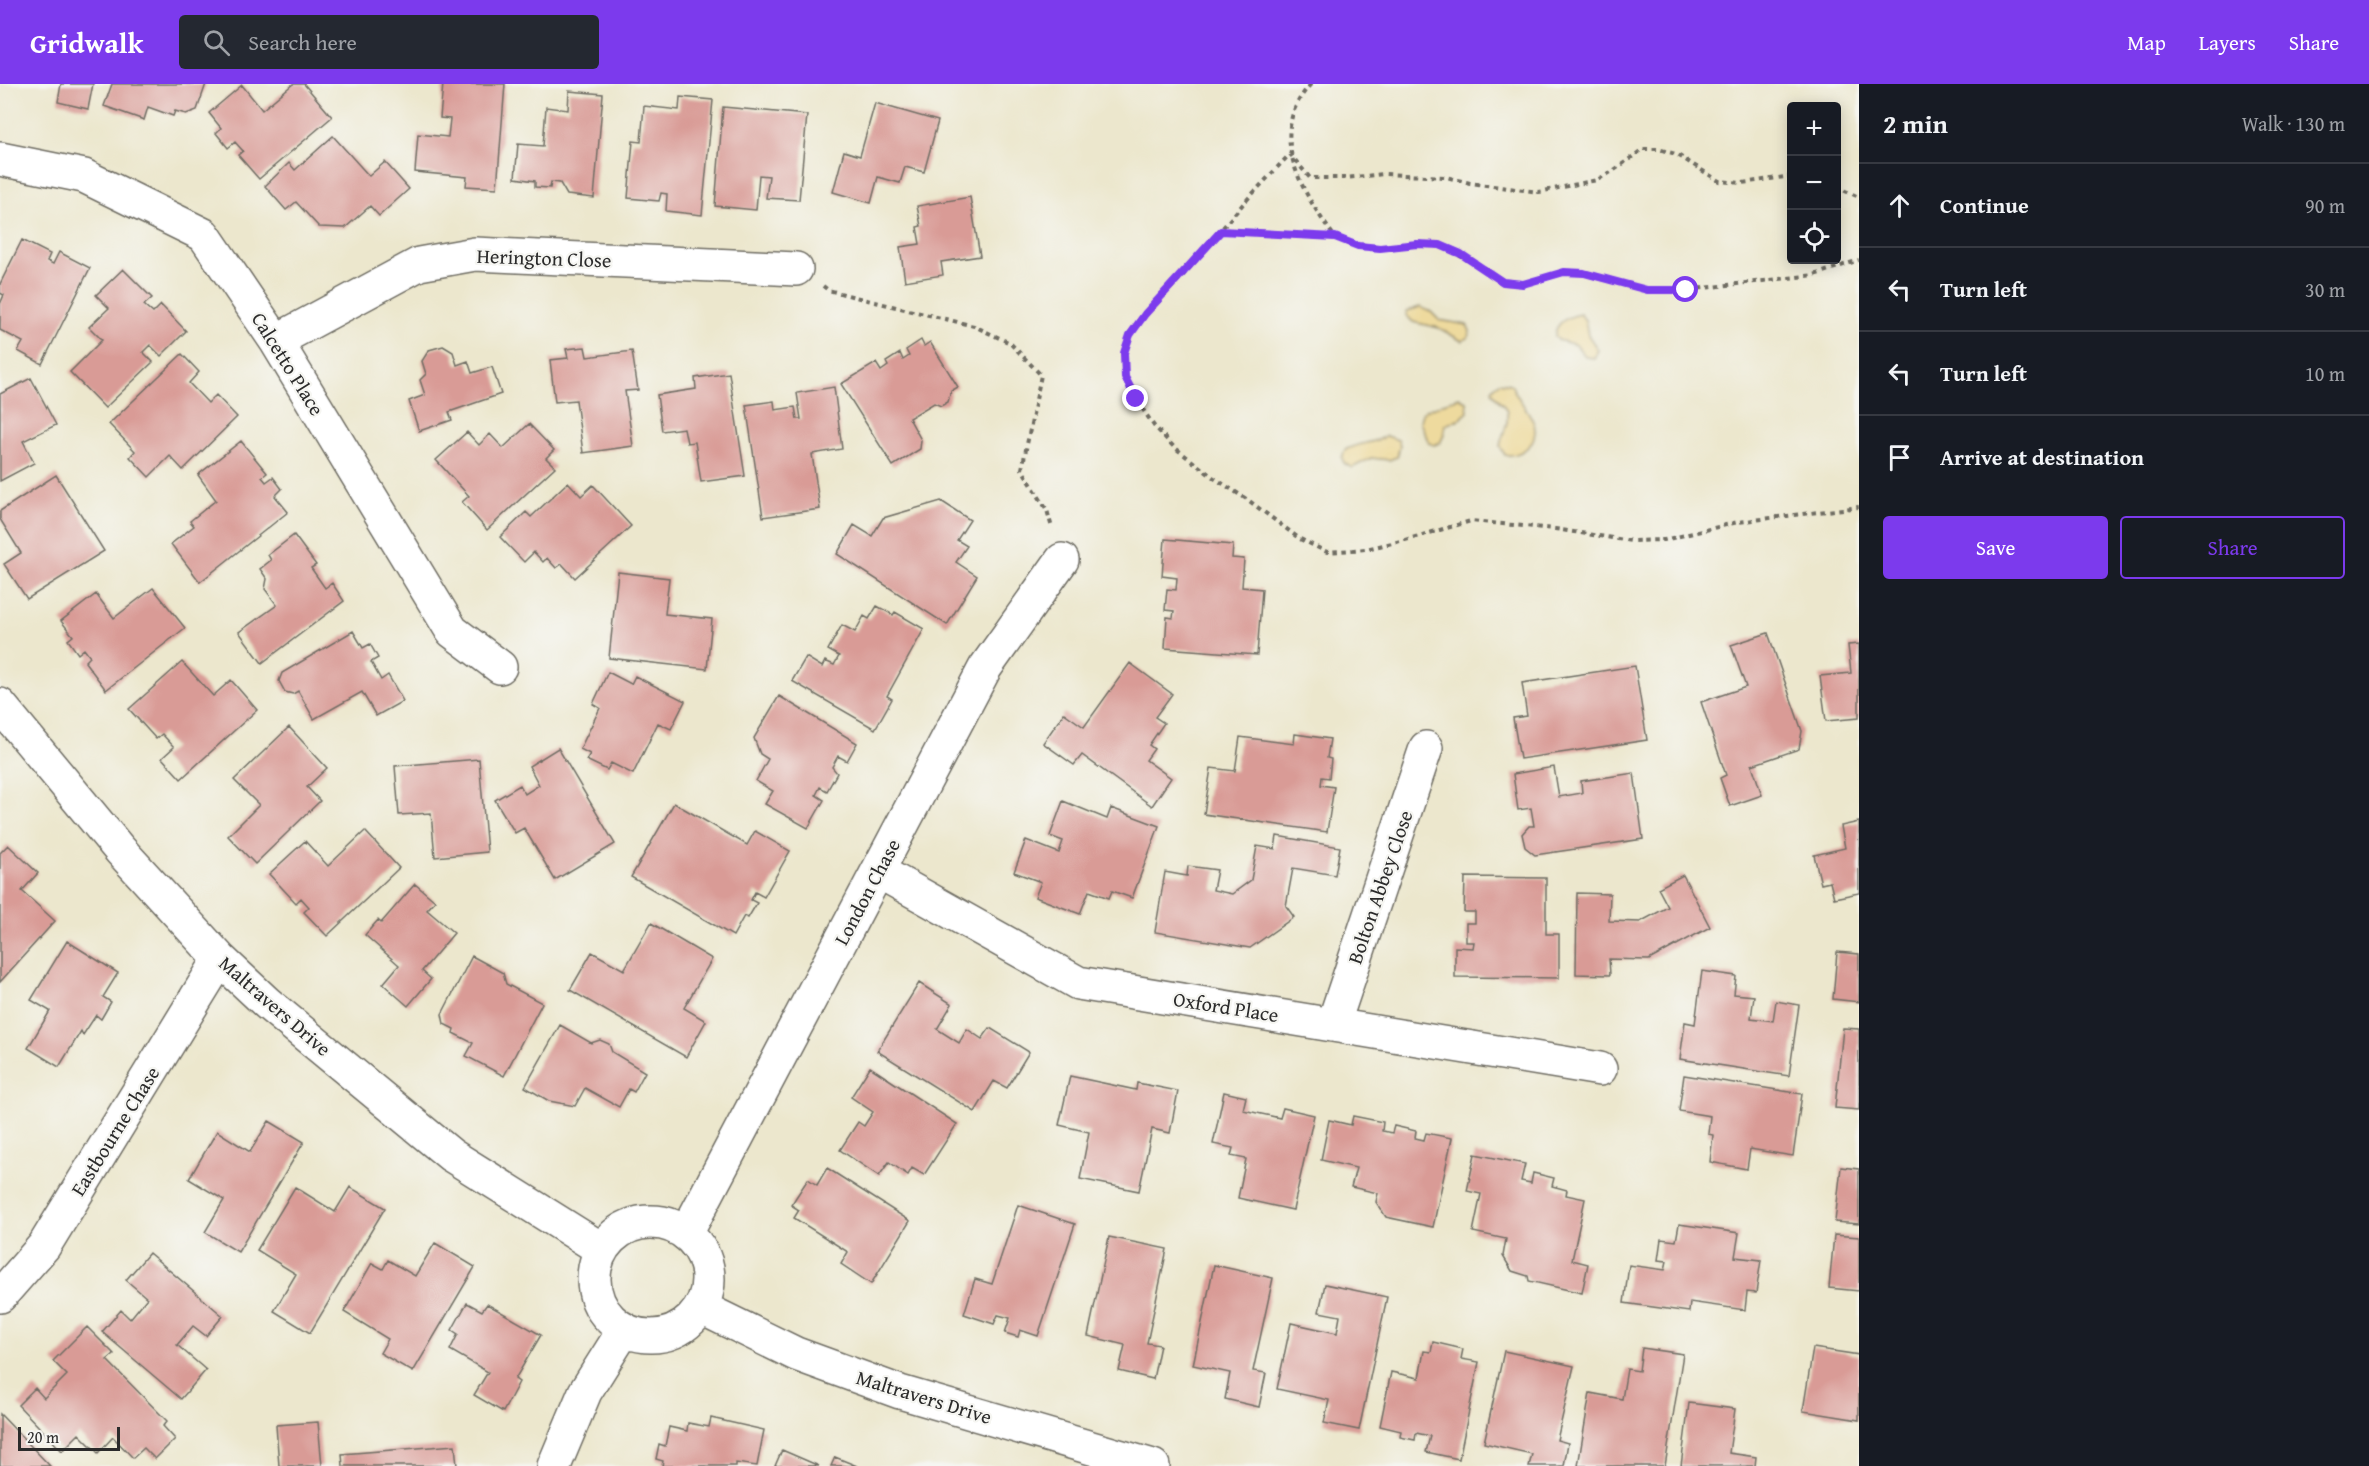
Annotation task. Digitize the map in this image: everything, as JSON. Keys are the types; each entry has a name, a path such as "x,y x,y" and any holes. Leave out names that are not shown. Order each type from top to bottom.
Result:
{"street":[{"name":"Calcetto Place","path":"0,159 84,176 204,235 276,341 452,631 500,667"},
{"name":"Herington Close","path":"276,341 419,264 475,254 796,269"},
{"name":"London Chase","path":"687,1232 985,668 1062,560"},
{"name":"Maltravers Drive","path":"0,705 120,850 220,959 267,1003 452,1155 601,1250"},
{"name":"Bolton Abbey Close","path":"1333,1025 1426,748"},
{"name":"Oxford Place","path":"878,871 1078,983 1600,1069"},
{"name":"Eastbourne Chase","path":"0,1296 44,1246 220,959"},
{"path":"640,1222 665,1222 687,1232 704,1254 710,1281 702,1308 682,1329 653,1338 624,1330 606,1316 595,1295 594,1271 601,1250 617,1231 640,1222"},
{"name":"Maltravers Drive","path":"702,1308 796,1354 900,1392 1137,1464"},
{"path":"554,1466 585,1392 624,1330"}],"path":[{"path":"1311,84 1300,95 1293,112 1290,154 1305,193 1335,237"},
{"path":"1290,154 1310,178 1346,178 1384,174 1446,177 1470,183 1539,192 1596,180 1613,171 1643,149 1658,149 1676,154 1719,181 1743,183 1787,177"},
{"path":"1290,154 1145,314 1130,335 1124,353 1125,377 1142,408 1174,447 1300,539 1327,552 1366,549 1471,521 1555,529 1631,541 1664,540 1738,522 1859,507"},
{"path":"1841,189 1859,197"},
{"path":"1221,231 1335,237 1358,246 1380,248 1417,244 1440,245 1461,254 1503,282 1523,284 1564,272 1584,273 1647,290 1686,290 1814,275 1859,260"},
{"path":"796,269 828,290 974,326 1010,343 1041,375 1023,469 1047,510 1062,560"}],"sand":[{"path":"1420,307 1431,312 1439,320 1467,325 1470,331 1468,337 1462,341 1439,328 1413,322 1406,315 1407,311"},
{"path":"1580,314 1585,320 1588,335 1598,350 1594,358 1586,357 1576,345 1558,340 1555,336 1560,324"},
{"path":"1499,382 1512,386 1535,426 1530,445 1512,455 1505,455 1500,447 1507,424 1507,414 1506,409 1492,390"},
{"path":"1459,397 1467,402 1468,412 1460,419 1445,425 1440,443 1434,445 1429,443 1420,422 1422,413"},
{"path":"1387,436 1398,440 1400,446 1397,457 1389,460 1371,458 1352,468 1344,463 1342,458 1345,450"}],"building":[{"path":"61,84 93,84 88,109 58,102"},
{"path":"112,84 206,84 197,110 186,114 175,111 173,116 148,107 144,120 104,106"},
{"path":"293,84 304,84 332,117 259,179 238,155 243,151 235,142 228,148 216,133 221,128 209,113 242,85 262,110"},
{"path":"443,84 505,84 497,188 466,186 467,177 415,172 418,134 448,137 450,119 440,118"},
{"path":"569,91 603,94 594,198 567,195 560,183 551,182 550,188 535,187 535,181 515,178 518,144 543,146 546,107 568,110"},
{"path":"680,97 713,100 702,215 666,211 667,194 661,193 659,201 628,198 633,141 641,142 644,106 679,110"},
{"path":"875,103 938,121 924,172 905,167 900,183 878,177 871,203 833,192 844,151 860,156"},
{"path":"723,107 807,115 799,200 766,198 769,176 759,175 756,210 715,206"},
{"path":"333,136 369,176 385,162 409,189 379,216 370,206 345,228 319,227 296,202 286,210 265,186 289,163 295,170"},
{"path":"970,197 980,256 941,262 943,275 905,281 900,247 920,244 917,227 921,226 917,206"},
{"path":"22,240 50,254 47,261 53,264 59,252 90,268 42,364 18,351 23,342 0,330 0,304 4,295 0,293 0,284"},
{"path":"123,269 152,298 144,305 153,313 161,305 186,331 161,356 150,345 143,352 153,362 105,408 70,372 102,340 89,327 109,308 96,295"},
{"path":"921,340 924,346 930,342 958,387 951,391 948,402 941,406 934,403 909,418 921,440 920,449 893,466 841,384 876,363 881,371 888,366 886,362 900,353 903,360 909,356 906,350"},
{"path":"443,346 453,352 457,365 468,361 472,373 492,367 501,394 449,412 452,420 419,431 409,401 425,395 420,380 426,374 422,361 429,350"},
{"path":"585,347 587,357 632,351 638,390 625,391 633,446 583,453 576,400 555,402 550,360 568,358 566,349"},
{"path":"182,354 199,372 189,383 208,403 216,395 237,417 183,470 170,456 149,477 130,457 135,451 109,424"},
{"path":"729,373 745,476 701,482 695,442 687,443 684,428 662,431 657,395 696,389 695,378"},
{"path":"31,378 56,425 23,441 34,463 0,481 0,394"},
{"path":"834,387 842,449 812,454 820,509 763,517 746,405 774,401 775,410 795,407 797,419 801,419 797,393"},
{"path":"529,424 554,450 546,458 555,467 487,530 462,502 469,496 436,460 467,432 479,445 490,434 503,448"},
{"path":"241,441 267,473 262,477 266,482 273,477 282,489 275,496 288,512 200,582 171,544 194,526 190,521 216,500 198,475"},
{"path":"56,475 104,551 27,599 4,564 21,553 0,519 0,511"},
{"path":"568,482 581,496 593,485 631,526 575,578 562,564 556,568 547,558 543,562 534,552 524,562 500,537 526,512 531,517"},
{"path":"941,501 970,520 957,540 967,546 956,562 977,576 947,625 837,554 854,525 872,536 883,518"},
{"path":"294,535 316,565 311,568 325,588 332,583 344,601 262,663 239,632 277,605 265,589 267,579 260,569 271,560 268,555"},
{"path":"1165,539 1233,545 1232,558 1244,559 1242,587 1262,589 1257,655 1165,648 1167,617 1173,618 1174,611 1165,610 1167,589 1176,590 1177,578 1162,576"},
{"path":"618,572 669,578 665,614 712,619 707,669 609,658"},
{"path":"153,588 185,628 106,690 85,662 90,657 84,649 78,654 68,640 73,636 61,621 96,594 114,618"},
{"path":"877,606 893,615 895,612 924,629 887,696 892,699 875,729 792,681 806,657 822,667 825,661 834,665 839,656 828,650 842,625 855,632 864,616 869,619"},
{"path":"353,631 363,648 370,644 378,658 371,662 381,680 388,675 403,701 376,716 362,692 314,719 298,691 293,694 285,692 279,681 282,673"},
{"path":"1768,633 1802,731 1799,749 1752,765 1762,795 1730,806 1720,778 1726,775 1701,702 1746,687 1731,645"},
{"path":"1859,644 1859,718 1826,721 1820,676 1851,673 1848,645"},
{"path":"182,662 213,696 231,680 257,710 181,779 162,758 174,747 162,734 156,739 129,709"},
{"path":"1130,663 1172,694 1155,717 1164,723 1149,745 1154,749 1146,760 1171,778 1152,806 1082,755 1074,765 1043,743 1064,713 1084,727"},
{"path":"1635,666 1647,740 1520,759 1513,718 1527,716 1522,683"},
{"path":"608,672 631,684 635,676 685,701 671,729 658,723 633,774 611,763 607,770 586,760 590,754 580,749 600,708 593,704"},
{"path":"779,696 857,743 847,761 838,756 832,767 837,773 827,791 820,787 816,795 824,800 808,828 765,804 773,791 756,781 768,759 760,754 754,738"},
{"path":"289,727 327,768 307,787 320,801 255,864 228,836 259,805 234,780"},
{"path":"1295,734 1330,739 1327,758 1331,759 1329,778 1322,777 1321,785 1334,787 1327,832 1204,814 1211,768 1235,771 1240,737 1294,744"},
{"path":"558,748 615,844 555,880 524,828 515,833 495,800 520,785 525,794 539,785 529,766"},
{"path":"479,759 487,852 435,857 431,813 399,815 395,766"},
{"path":"1554,767 1559,797 1582,793 1581,781 1634,773 1643,839 1535,855 1525,847 1522,834 1529,826 1534,826 1531,808 1518,810 1513,774"},
{"path":"1063,801 1107,819 1111,808 1159,826 1132,898 1112,891 1109,898 1089,891 1080,914 1035,897 1041,882 1014,872 1026,840 1059,853 1063,841 1050,836"},
{"path":"674,803 747,845 755,831 790,851 764,897 755,892 751,900 757,903 748,918 744,916 733,936 631,877"},
{"path":"1859,822 1859,893 1834,898 1830,882 1821,884 1814,855 1845,848 1841,826"},
{"path":"365,831 399,868 327,936 304,912 309,907 301,898 296,903 269,874 305,841 328,866"},
{"path":"1277,836 1340,847 1335,875 1293,868 1286,906 1294,917 1250,948 1155,932 1165,872 1187,876 1188,866 1217,870 1213,890 1232,894 1251,880 1257,846 1275,849"},
{"path":"8,845 38,873 22,891 55,921 0,982 0,853"},
{"path":"1683,875 1710,927 1649,960 1609,959 1610,975 1576,974 1577,893 1610,894 1609,921 1640,922 1668,907 1658,888"},
{"path":"1465,877 1546,878 1546,934 1559,934 1559,978 1455,977 1455,947 1473,948 1474,942 1466,942 1466,923 1475,923 1475,912 1464,912"},
{"path":"415,884 435,901 427,910 454,933 422,971 431,979 408,1006 383,984 399,965 365,935 378,920 381,923"},
{"path":"651,923 712,959 684,1008 706,1021 686,1057 570,990 592,952 624,970"},
{"path":"67,941 118,973 103,997 111,1002 101,1019 96,1015 83,1035 81,1031 59,1067 28,1048 50,1011 31,1000"},
{"path":"1837,952 1859,954 1859,1002 1833,999"},
{"path":"472,956 503,973 506,984 542,1003 504,1076 466,1056 473,1043 453,1033 454,1029 444,1024 442,1014"},
{"path":"1702,971 1736,976 1734,994 1754,996 1751,1018 1773,1021 1776,1001 1799,1005 1789,1076 1680,1059 1685,1022 1695,1024"},
{"path":"919,983 952,1004 937,1029 959,1043 967,1029 982,1039 990,1028 1029,1052 1007,1088 994,1081 975,1112 877,1051"},
{"path":"560,1025 591,1043 600,1040 609,1044 612,1052 645,1072 634,1092 629,1089 619,1107 585,1088 575,1106 549,1101 525,1087"},
{"path":"1843,1028 1859,1029 1859,1110 1835,1108"},
{"path":"870,1067 957,1124 924,1175 912,1168 908,1175 889,1162 879,1176 840,1150 858,1122 864,1126 873,1112 851,1097"},
{"path":"1684,1075 1802,1094 1793,1156 1750,1149 1747,1169 1710,1162 1713,1135 1708,1134 1710,1116 1679,1111"},
{"path":"1070,1076 1136,1090 1137,1083 1178,1091 1170,1133 1152,1129 1139,1191 1080,1179 1089,1132 1059,1125"},
{"path":"1224,1092 1246,1097 1243,1110 1280,1118 1283,1108 1314,1115 1293,1210 1238,1198 1246,1159 1231,1156 1233,1148 1213,1144"},
{"path":"1353,1116 1383,1122 1382,1131 1392,1133 1394,1126 1416,1131 1415,1138 1424,1140 1426,1133 1452,1138 1433,1227 1386,1217 1376,1202 1378,1193 1351,1187 1356,1168 1321,1160 1329,1120 1351,1125"},
{"path":"269,1121 304,1142 238,1252 205,1232 224,1200 189,1179 217,1131 250,1152"},
{"path":"1475,1154 1525,1164 1521,1181 1531,1183 1533,1173 1554,1178 1552,1186 1567,1190 1566,1195 1585,1199 1572,1260 1588,1264 1582,1293 1529,1281 1528,1276 1512,1271 1503,1256 1506,1239 1473,1232 1481,1194 1467,1191"},
{"path":"1841,1167 1859,1169 1859,1224 1835,1222"},
{"path":"827,1168 910,1221 871,1284 841,1264 848,1252 794,1218 799,1210 791,1205 808,1179 817,1185"},
{"path":"295,1187 335,1212 350,1187 385,1208 310,1333 274,1311 296,1274 257,1250"},
{"path":"1018,1205 1075,1224 1038,1336 1020,1330 1018,1337 1005,1333 1010,1318 998,1315 994,1324 964,1314 975,1279 992,1284"},
{"path":"1679,1224 1739,1233 1735,1257 1761,1260 1756,1293 1747,1292 1745,1310 1690,1302 1689,1312 1624,1303 1629,1265 1665,1270 1667,1261 1658,1260 1661,1239 1676,1241"},
{"path":"1834,1235 1859,1237 1859,1291 1829,1288"},
{"path":"1109,1237 1167,1249 1147,1343 1160,1345 1153,1379 1119,1371 1125,1345 1088,1336"},
{"path":"435,1243 475,1267 413,1372 380,1353 388,1339 344,1312 372,1263 383,1269 388,1260 415,1276"},
{"path":"149,1253 223,1316 206,1336 193,1326 177,1345 206,1370 181,1399 102,1332 121,1310 130,1319 147,1298 126,1280"},
{"path":"1214,1265 1273,1278 1253,1371 1266,1373 1259,1407 1225,1399 1230,1373 1193,1365"},
{"path":"1325,1284 1387,1297 1359,1430 1324,1423 1329,1400 1277,1389 1291,1323 1337,1333 1340,1316 1319,1312"},
{"path":"467,1303 482,1311 487,1304 541,1335 515,1379 519,1382 503,1412 474,1395 488,1372 450,1350 458,1334 452,1330"},
{"path":"87,1327 114,1354 107,1360 167,1421 163,1426 175,1439 155,1459 144,1448 133,1458 113,1437 98,1453 79,1434 62,1451 18,1405 35,1388 44,1398 67,1375 53,1361"},
{"path":"1433,1342 1463,1349 1461,1359 1479,1362 1459,1459 1426,1452 1430,1436 1416,1433 1415,1440 1400,1437 1401,1431 1380,1426 1391,1372 1419,1378 1424,1351 1431,1352"},
{"path":"1642,1348 1683,1354 1665,1466 1578,1466 1590,1393 1622,1399 1627,1369 1639,1371"},
{"path":"1813,1348 1859,1355 1859,1420 1803,1411"},
{"path":"1504,1351 1574,1366 1557,1440 1568,1443 1564,1466 1529,1466 1532,1454 1484,1443"},
{"path":"1689,1403 1735,1409 1729,1453 1756,1457 1755,1466 1681,1466"},
{"path":"0,1414 50,1466 0,1466"},
{"path":"711,1418 764,1430 757,1466 736,1463 736,1466 662,1466 663,1461 656,1459 659,1444 665,1446 669,1427 687,1431 688,1423 709,1427"},
{"path":"318,1422 322,1466 279,1466 276,1425"},
{"path":"455,1445 457,1466 343,1466 342,1454"},
{"path":"782,1450 819,1466 775,1466"},
{"path":"835,1457 857,1466 831,1466"}],"route":[{"path":"1136,399 1125,377 1124,353 1130,335 1145,314 1221,231 1335,237 1358,246 1380,248 1417,244 1440,245 1461,254 1503,282 1523,284 1564,272 1584,273 1647,290 1686,290"}]}
